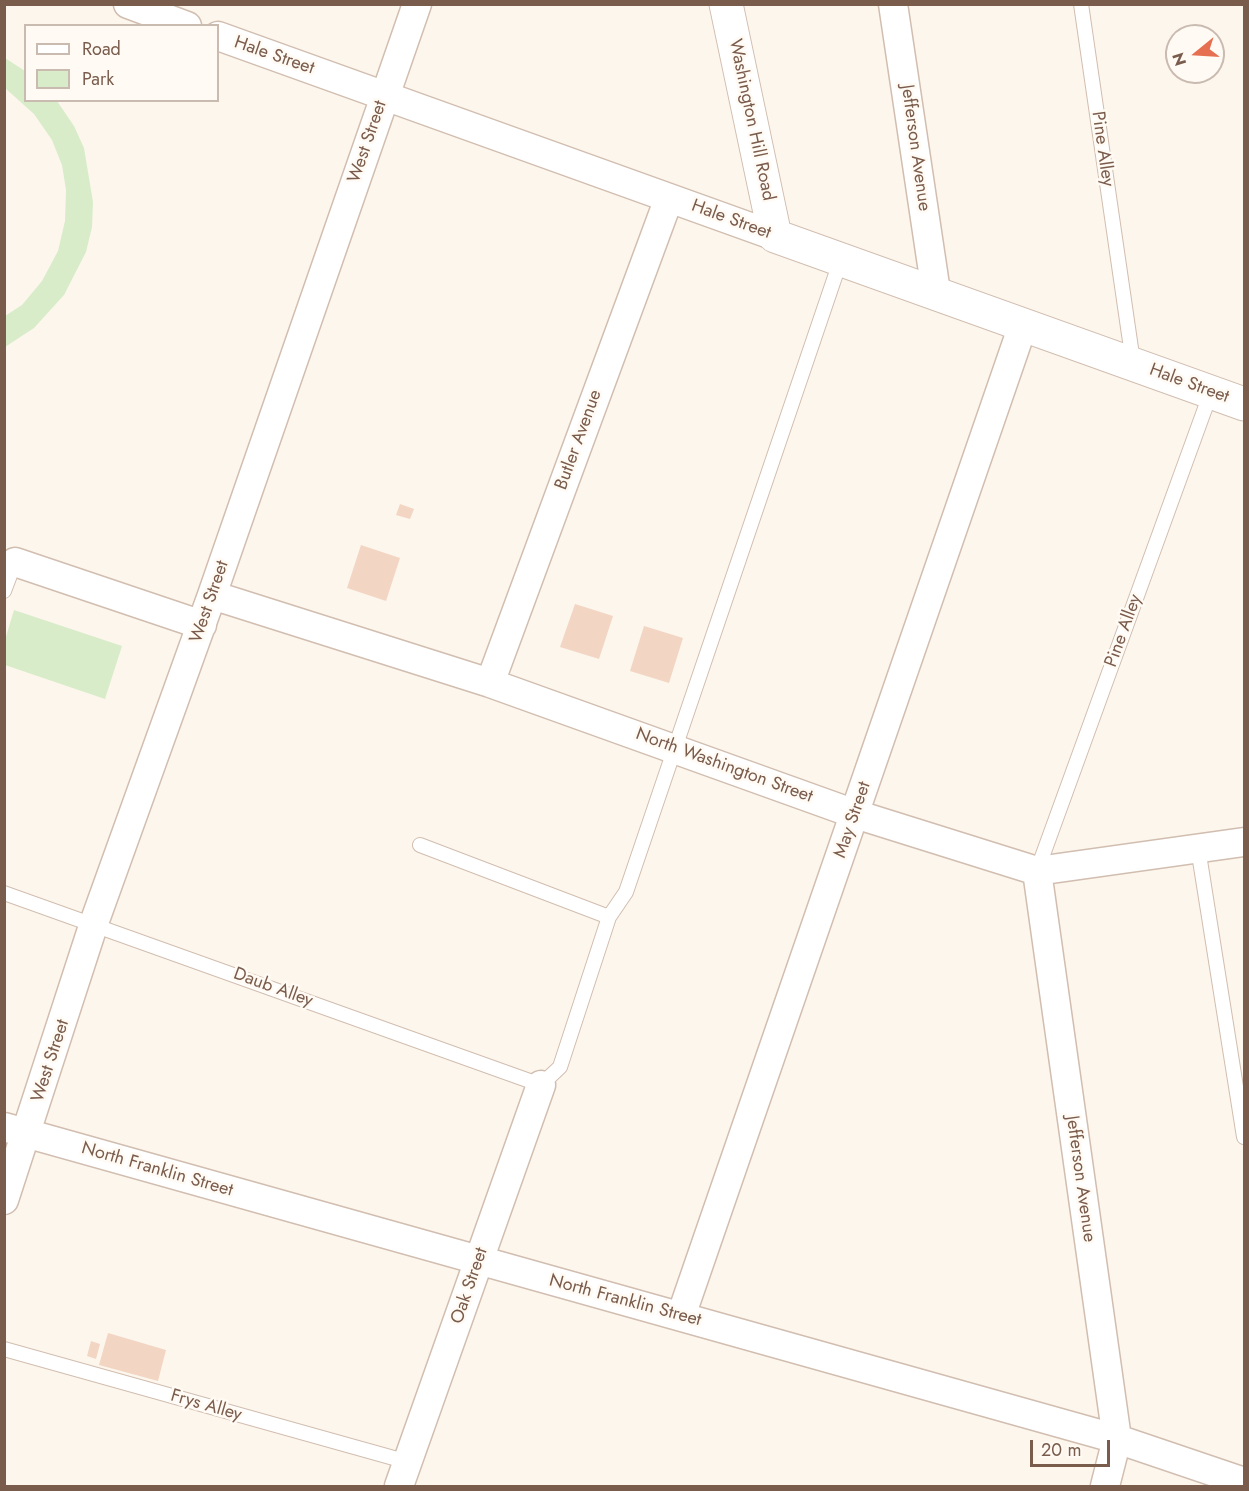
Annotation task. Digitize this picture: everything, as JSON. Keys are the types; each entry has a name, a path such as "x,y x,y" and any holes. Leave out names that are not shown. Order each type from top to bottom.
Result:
{"street":[{"path":"128,4 182,24"},
{"name":"West Street","path":"4,1200 16,1130 202,625 417,4"},
{"name":"Washington Hill Road","path":"726,4 775,236"},
{"name":"Jefferson Avenue","path":"893,4 936,292"},
{"name":"Hale Street","path":"219,36 1245,404"},
{"name":"Butler Avenue","path":"490,683 669,198"},
{"name":"May Street","path":"681,1316 1023,325"},
{"path":"15,562 202,625"},
{"name":"North Washington Street","path":"212,595 490,683 855,814 1037,871 1245,842"},
{"name":"Jefferson Avenue","path":"1037,871 1117,1439 1105,1486"},
{"name":"Oak Street","path":"404,1474 541,1085"},
{"name":"North Franklin Street","path":"16,1130 479,1262 681,1316 1117,1439 1245,1482"}],"lane":[{"name":"Pine Alley","path":"1081,4 1134,364"},
{"path":"541,1085 560,1067 609,917 626,892 841,259"},
{"name":"Pine Alley","path":"1037,871 1211,392"},
{"path":"4,591 15,562"},
{"path":"420,845 609,917"},
{"path":"1198,848 1245,1137"},
{"name":"Daub Alley","path":"4,893 94,923 541,1085"},
{"name":"Frys Alley","path":"4,1349 404,1474"}],"green space":[{"path":"5,58 24,70 24,102 58,102 74,126 84,148 93,202 92,227 86,252 64,295 34,328 5,347 5,316 22,305 42,281 58,251 65,221 66,190 62,165 52,140 34,114 5,88"},
{"path":"14,610 122,646 105,699 5,665 5,640"}],"building":[{"path":"400,504 414,509 410,519 396,515"},
{"path":"361,545 400,558 386,601 347,588"},
{"path":"575,604 613,616 599,659 560,647"},
{"path":"644,626 683,638 669,683 630,671"},
{"path":"108,1333 166,1350 158,1381 99,1365"},
{"path":"91,1341 100,1344 96,1359 87,1356"}]}
